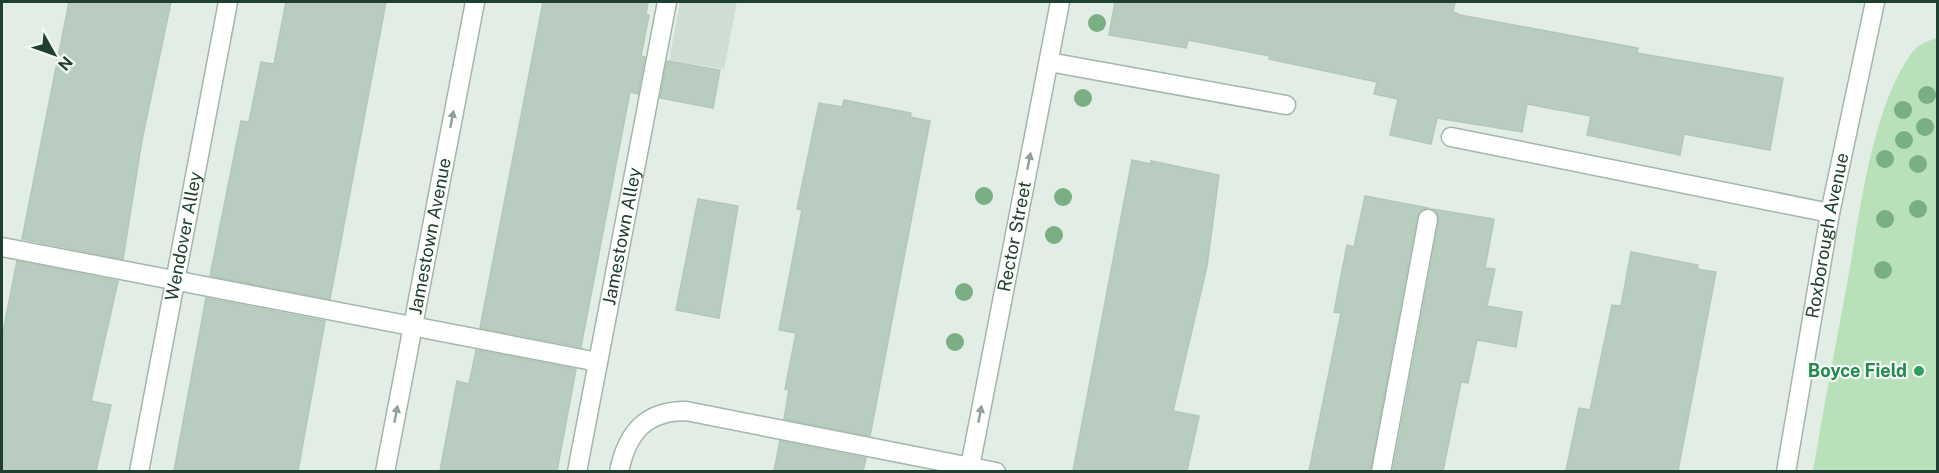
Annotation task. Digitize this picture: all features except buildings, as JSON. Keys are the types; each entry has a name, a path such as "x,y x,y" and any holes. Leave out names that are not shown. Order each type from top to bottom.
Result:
{"street":[{"name":"Wendover Alley","path":"139,471 228,2"},
{"name":"Jamestown Avenue","path":"385,471 475,2"},
{"name":"Jamestown Alley","path":"577,471 667,2"},
{"name":"Rector Street","path":"969,469 1060,2"},
{"name":"Roxborough Avenue","path":"1786,471 1830,213 1875,2"},
{"path":"1048,62 1286,105"},
{"path":"1451,137 1830,213"},
{"path":"1381,471 1428,219"},
{"path":"2,247 598,362"},
{"path":"619,471 621,460 635,432 647,418 665,411 686,411 969,469 996,471"}],"shaded area":[{"path":"680,2 737,2 724,69 694,64 686,103 662,98"}],"green space":[{"path":"1937,38 1937,471 1813,471 1863,190 1878,130 1887,101 1911,54 1922,44"}],"place":[{"name":"Boyce Field","path":"1919,371"}]}
